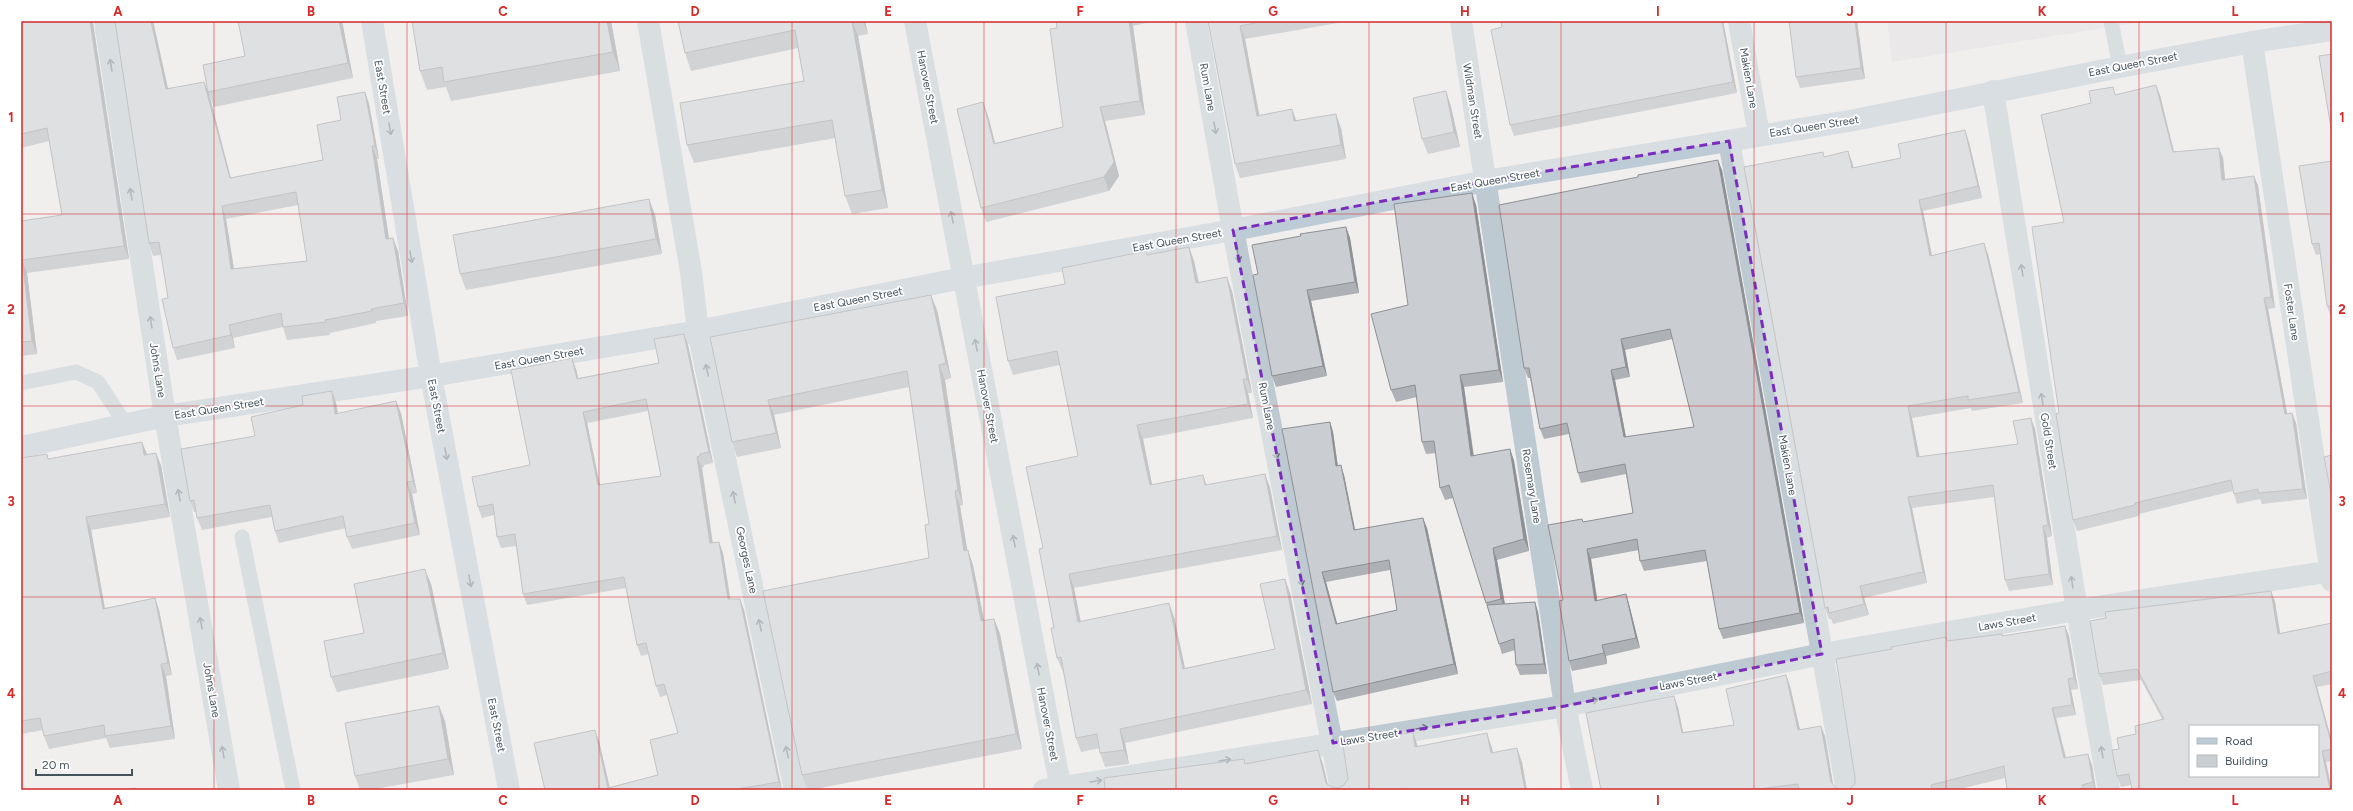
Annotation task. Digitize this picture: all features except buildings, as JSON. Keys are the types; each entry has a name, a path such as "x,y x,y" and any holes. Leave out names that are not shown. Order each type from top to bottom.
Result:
{"main road":[{"name":"East Street","path":"372,21 431,376 509,790"},
{"name":"East Queen Street","path":"21,447 165,416 431,376 698,331 963,278 1233,230 1486,181 1849,121 1993,91 2252,42 2332,30"}],"street":[{"name":"Johns Lane","path":"105,21 165,416 229,790"},
{"name":"Georges Lane","path":"648,21 691,272 698,331 795,790"},
{"name":"Hanover Street","path":"915,21 1055,789"},
{"name":"Rum Lane","path":"1196,21 1233,230 1333,742 1341,790"},
{"name":"Wildman Street","path":"1461,21 1486,181"},
{"name":"Makien Lane","path":"1739,21 1759,135"},
{"name":"Foster Lane","path":"2252,42 2331,574"},
{"name":"Gold Street","path":"1993,91 2076,610 2109,790"},
{"name":"Makien Lane","path":"1729,141 1847,790"},
{"name":"Rosemary Lane","path":"1486,181 1565,706 1582,790"},
{"name":"Laws Street","path":"1055,789 1333,742 1565,706 1822,654 2076,610 2331,574"}],"lane":[{"path":"2111,21 2120,67"},
{"path":"21,384 76,372 98,382 126,425"},
{"path":"242,537 293,790"}],"highlighted area":[{"path":"1729,141 1822,654 1565,706 1333,743 1233,230 1486,181"}],"shaded area":[{"path":"1887,21 2147,21 1892,62"}]}
